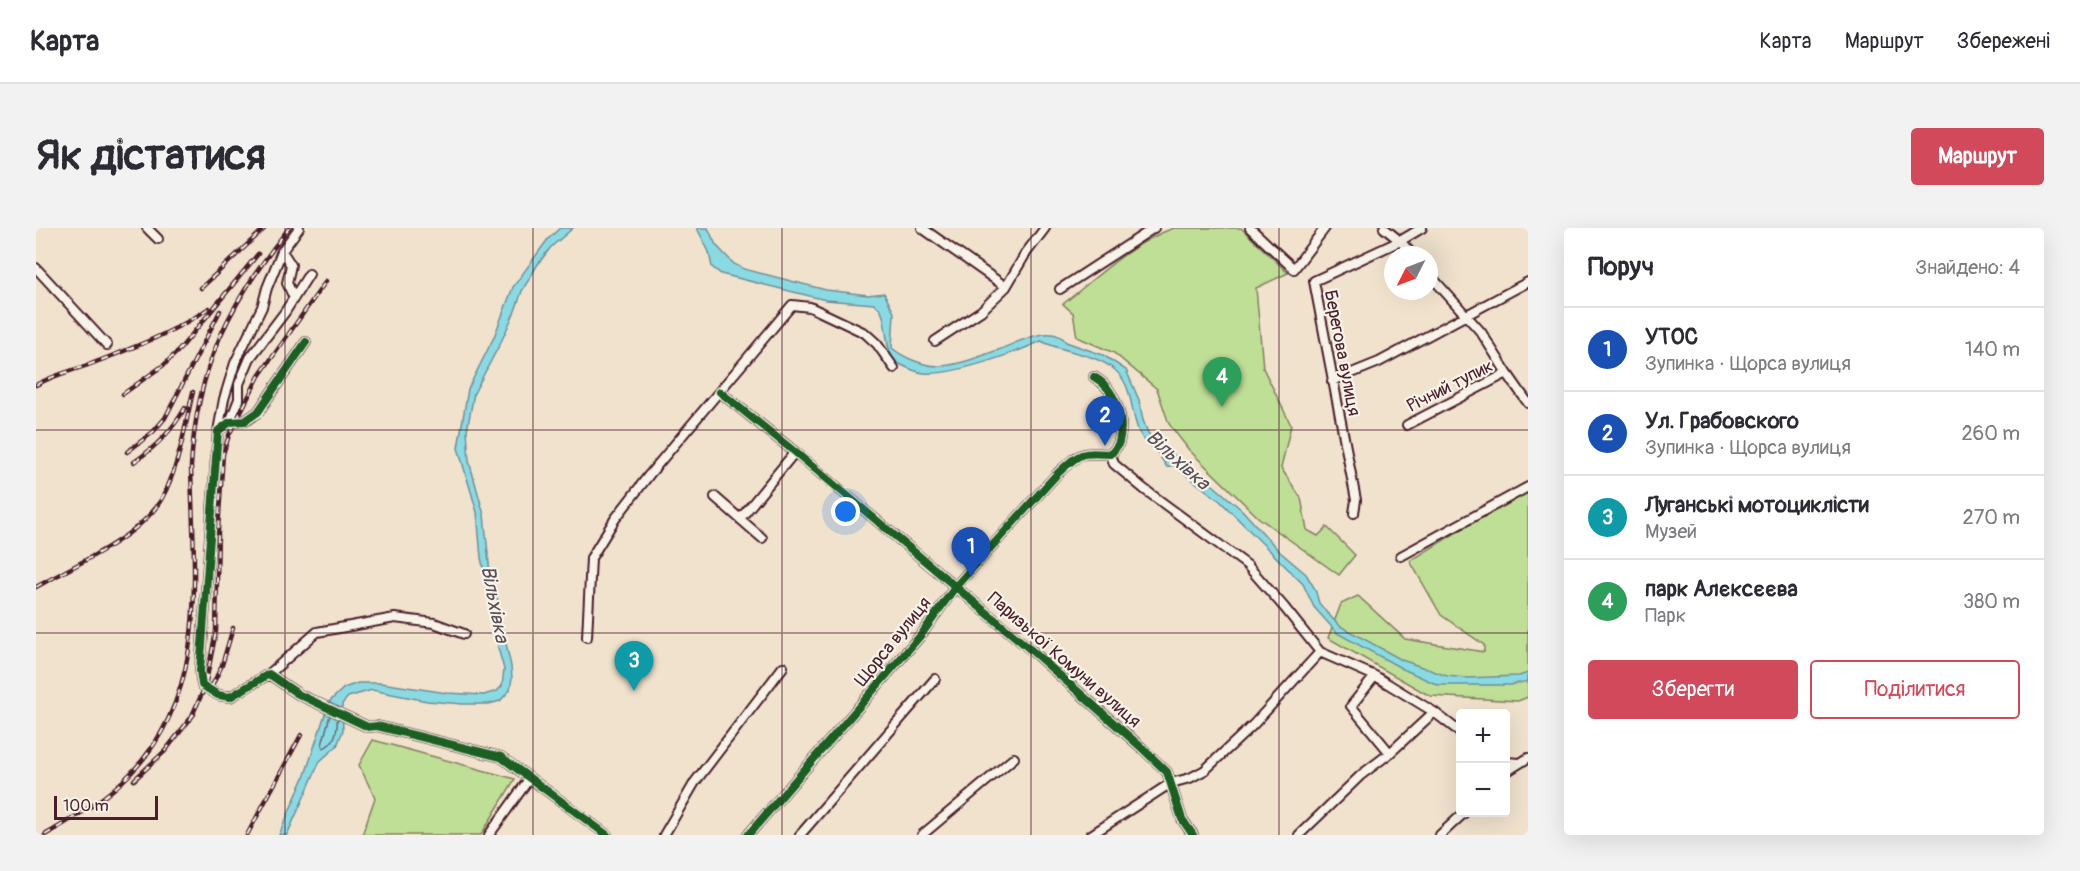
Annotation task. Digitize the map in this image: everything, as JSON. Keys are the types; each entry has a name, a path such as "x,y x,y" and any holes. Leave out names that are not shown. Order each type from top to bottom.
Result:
{"street":[{"path":"147,228 158,239"},
{"path":"299,228 282,250 262,307 235,363 224,399 218,431 200,671 202,685 218,695 230,697 269,674 317,632 395,618 434,623 464,634"},
{"path":"922,228 1006,287"},
{"path":"935,341 981,311 1006,287 1026,253 1046,228"},
{"path":"1060,289 1154,228"},
{"path":"1250,228 1294,269 1326,228"},
{"path":"1384,228 1405,246"},
{"name":"Берегова вулиця","path":"1354,513 1356,500 1314,281 1400,241 1422,228"},
{"path":"282,250 291,265 287,283 294,298"},
{"path":"36,268 107,345"},
{"path":"230,422 238,399 239,384 250,357 309,274"},
{"path":"1332,381 1379,362 1528,282"},
{"path":"1438,284 1481,332 1507,374 1528,401"},
{"path":"587,636 591,558 615,519 649,475 792,305 810,307 865,333 877,344 894,368"},
{"path":"218,431 230,422 245,421 258,412 306,342"},
{"name":"Річний тупик","path":"1407,425 1507,374"},
{"path":"1094,377 1105,383 1114,398 1120,419 1119,443 1111,454 1114,464 1247,565 1284,606 1320,652 1376,676 1456,728"},
{"name":"Паризької Комуни вулиця","path":"720,392 956,586 1142,748 1167,772 1182,819 1194,835"},
{"path":"740,519 795,452"},
{"name":"Щорса вулиця","path":"748,835 921,635 956,586 1058,473 1072,459 1085,452 1111,454"},
{"path":"1401,556 1528,487"},
{"path":"715,497 762,538"},
{"path":"1091,835 1171,783 1190,778 1205,770 1253,725 1320,652"},
{"path":"663,835 695,782 783,667"},
{"path":"269,674 298,694 368,727 377,726 501,757 606,835"},
{"path":"1376,676 1352,706 1390,753"},
{"path":"800,835 935,678"},
{"path":"1299,835 1361,775 1390,753 1434,712"},
{"path":"922,835 1014,758"},
{"path":"1510,762 1525,761"},
{"path":"1510,770 1525,761"},
{"path":"489,835 529,779"},
{"path":"1440,835 1460,817"}],"green space":[{"path":"1174,228 1241,228 1288,273 1256,288 1263,368 1291,425 1281,468 1301,498 1307,530 1318,536 1327,527 1355,555 1339,575 1259,518 1189,450 1169,424 1157,389 1114,353 1077,337 1073,313 1063,304 1130,251"},
{"path":"1528,492 1528,697 1518,701 1430,696 1328,638 1341,604 1358,596 1405,639 1484,652 1484,645 1441,615 1410,561"},
{"path":"373,740 515,779 481,835 362,835 375,798 359,765"}],"water":[{"name":"Вільхівка","path":"560,228 573,228 551,247 522,291 501,342 474,393 467,430 469,461 484,515 490,573 497,592 498,608 511,666 510,690 500,701 489,704 427,701 372,690 348,697 342,704 343,730 337,746 320,761 287,835 279,835 305,775 329,702 344,688 358,683 381,683 447,693 484,695 497,691 502,686 504,669 481,558 477,512 458,448 468,389 494,337 513,287 548,239"},
{"name":"Вільхівка","path":"697,228 708,228 716,245 734,264 744,269 826,290 868,295 884,293 894,313 892,348 914,361 933,366 954,364 1043,334 1060,336 1066,342 1103,355 1126,370 1139,400 1148,433 1242,510 1280,552 1306,574 1315,589 1319,603 1340,626 1402,660 1447,676 1466,678 1519,676 1528,673 1528,681 1510,685 1438,685 1337,633 1314,607 1303,584 1220,501 1173,465 1167,467 1140,434 1124,381 1119,374 1103,362 1041,341 1000,357 950,371 924,373 916,371 894,361 890,354 882,314 874,304 826,300 721,274 712,267 709,252"}],"railway":[{"path":"201,288 265,228"},
{"path":"45,835 100,800 121,783 156,742 174,706 185,668 192,629 194,547 191,466 200,397 219,338 233,311 249,284 289,228"},
{"path":"123,394 165,364 180,349 258,254"},
{"path":"190,720 205,687 216,631 218,531 223,454 229,435 259,376 326,281"},
{"path":"36,385 154,338 209,308"},
{"path":"127,452 153,432 165,418 220,311"},
{"path":"36,587 105,549 139,525 152,512 162,498 173,473 193,392"},
{"path":"134,462 163,438 185,408"},
{"path":"212,686 222,665 233,628"},
{"path":"134,780 165,751 194,714"},
{"path":"247,835 301,735"}],"cycle path":[{"path":"306,342 258,412 245,421 230,422 218,431 200,671 202,685 218,695 230,697 269,674 298,694 368,727 377,726 501,757 607,835"},
{"path":"748,835 921,635 956,586 1058,473 1077,457 1093,453 1111,454 1116,448 1121,433 1117,405 1108,389 1094,377"},
{"path":"720,392 1031,650 1142,748 1167,772 1182,819 1193,835"}],"place":[{"name":"парк Алєксєєва","path":"1222,407"},
{"name":"Ул. Грабовского","path":"1105,446"},
{"name":"УТОС","path":"971,577"},
{"name":"Луганські мотоциклісти","path":"634,691"}]}
